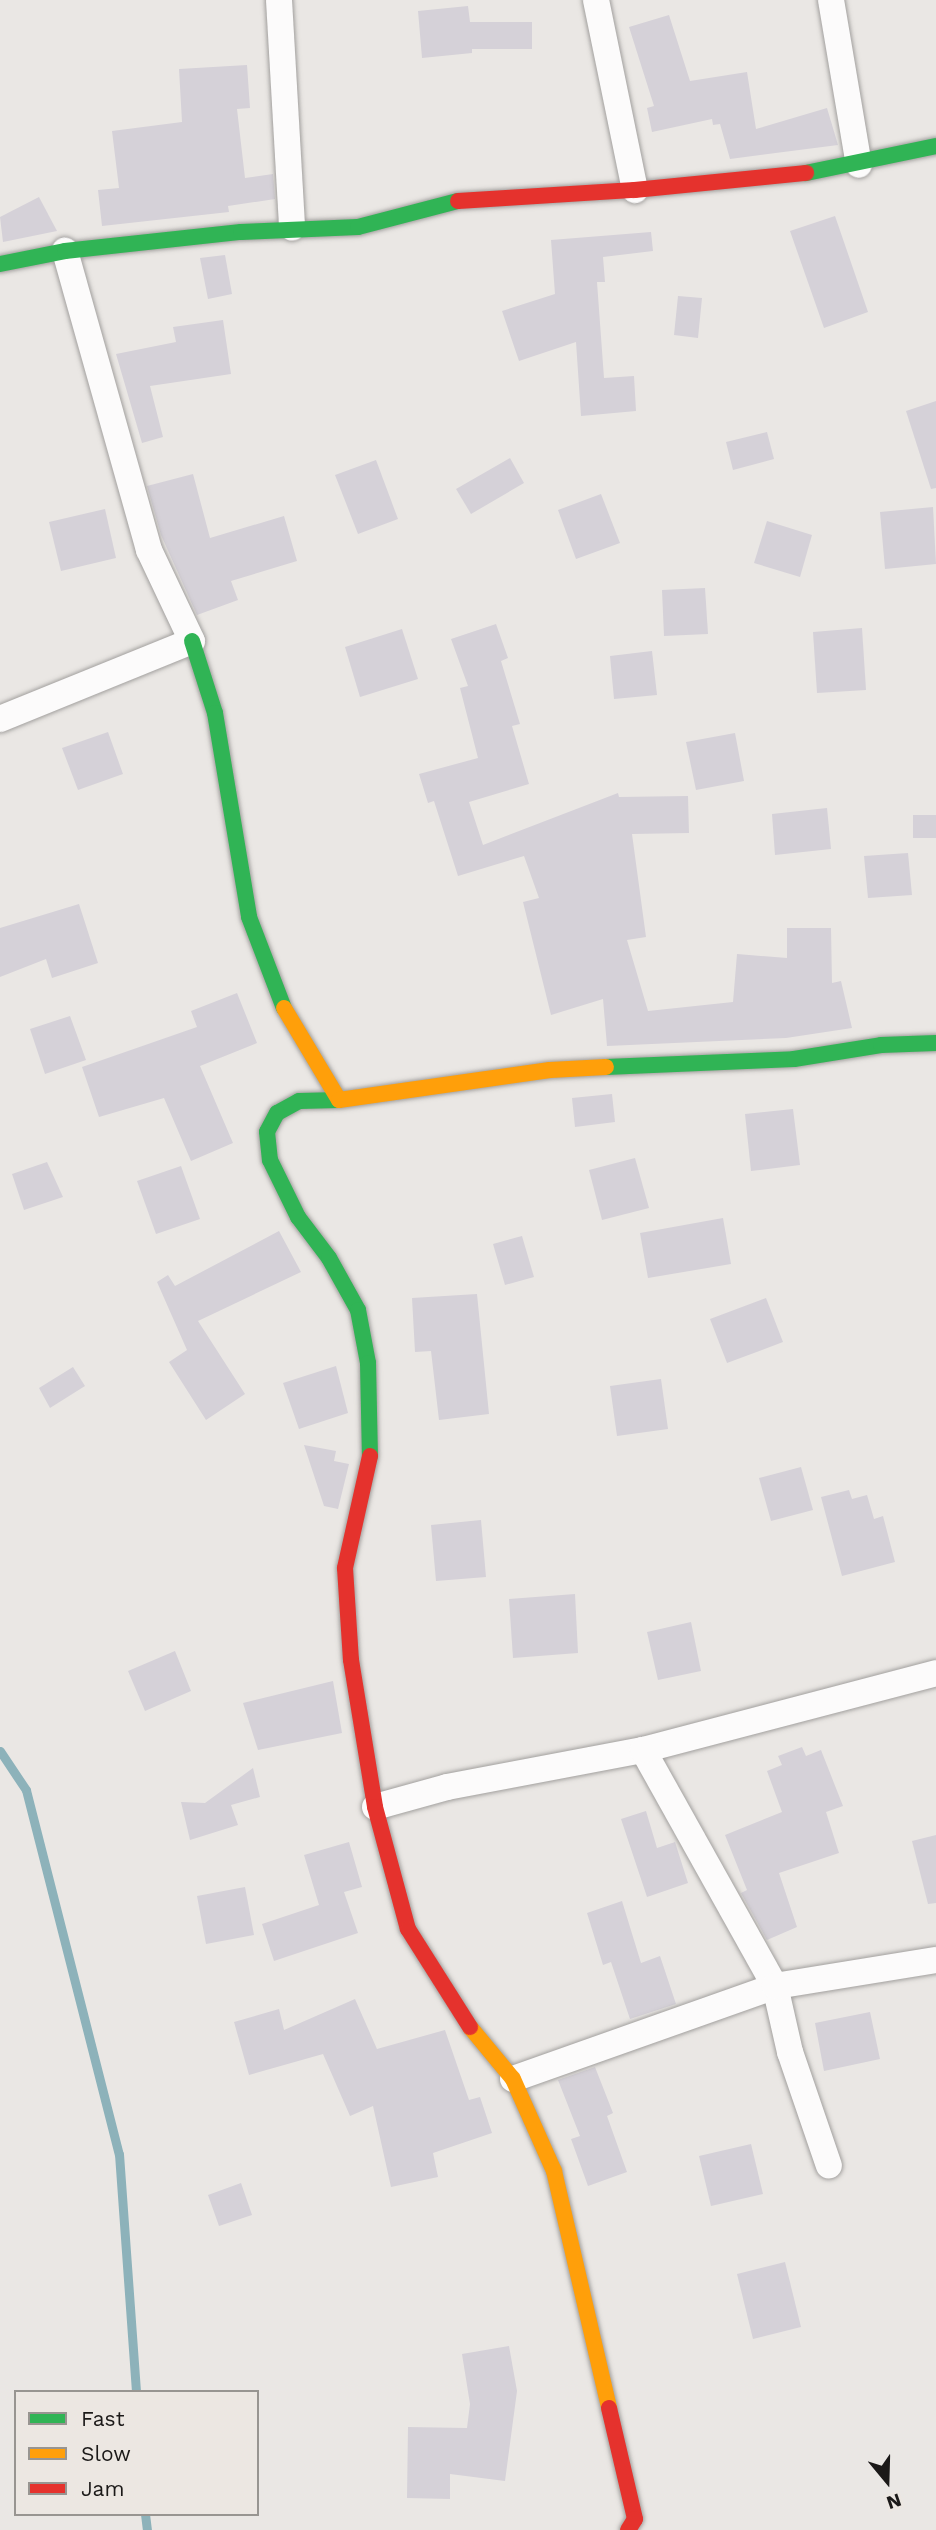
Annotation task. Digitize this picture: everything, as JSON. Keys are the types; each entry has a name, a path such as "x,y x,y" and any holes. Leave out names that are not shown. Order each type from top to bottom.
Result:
{"street":[{"path":"279,0 292,228"},
{"path":"596,0 635,190"},
{"path":"831,0 859,165"},
{"path":"2,259 292,228 358,227 460,200 635,190 859,165 936,146"},
{"path":"65,251 149,550 192,641 215,713 249,917 289,1020 339,1100"},
{"path":"0,719 192,641"},
{"path":"628,2530 635,2519 554,2171 513,2079 458,2012 408,1929 375,1807 351,1660 345,1568 370,1468 368,1363 358,1310 329,1258 298,1217 270,1160 267,1132 277,1114 299,1101 339,1100 551,1070 794,1059 881,1045 936,1043"},
{"path":"375,1807 447,1787 643,1750 936,1673"},
{"path":"643,1750 775,1986 790,2052 829,2166"},
{"path":"513,2079 775,1986 936,1960"}],"building":[{"path":"468,6 470,22 532,22 532,49 472,49 472,53 422,58 418,11"},
{"path":"669,15 690,81 747,72 756,129 827,108 838,145 730,159 720,124 713,125 712,119 652,132 647,108 654,106 629,27"},
{"path":"247,65 250,108 237,109 245,178 273,174 275,199 228,206 229,212 102,226 98,190 119,188 112,131 182,122 179,69"},
{"path":"39,197 57,231 3,242 0,217"},
{"path":"835,216 868,312 824,328 790,231"},
{"path":"651,232 653,251 603,257 605,282 597,282 604,378 634,376 636,411 581,416 576,342 519,361 502,311 555,294 551,240"},
{"path":"225,255 232,294 208,299 200,258"},
{"path":"678,296 702,298 698,338 674,335"},
{"path":"223,320 231,374 150,386 163,437 142,443 116,354 176,342 173,327"},
{"path":"936,401 936,488 931,489 906,411"},
{"path":"767,432 774,459 733,470 726,442"},
{"path":"510,458 524,483 471,514 456,489"},
{"path":"376,460 398,519 358,534 335,475"},
{"path":"193,474 210,538 284,516 297,561 231,581 238,600 197,615 161,535 147,486"},
{"path":"601,494 620,543 576,559 558,510"},
{"path":"933,507 936,564 885,569 880,512"},
{"path":"105,509 116,558 61,571 49,522"},
{"path":"767,521 812,535 800,577 754,563"},
{"path":"705,588 708,634 664,636 662,590"},
{"path":"496,624 508,658 501,661 520,724 512,726 529,784 469,802 483,845 618,793 619,797 688,796 689,833 632,834 646,937 627,940 648,1011 733,1002 737,954 787,958 787,928 831,928 832,983 841,981 852,1028 786,1038 607,1046 603,999 551,1015 523,902 539,898 524,856 458,876 434,801 428,803 419,774 478,758 460,688 468,686 451,639"},
{"path":"862,628 866,690 817,693 813,632"},
{"path":"402,629 418,679 360,697 345,647"},
{"path":"652,651 657,695 614,699 610,656"},
{"path":"108,732 123,774 78,790 62,748"},
{"path":"735,733 744,781 696,790 686,742"},
{"path":"827,808 831,849 775,855 772,814"},
{"path":"913,815 936,815 936,838 913,838"},
{"path":"908,853 912,895 868,898 864,856"},
{"path":"79,904 98,963 52,978 46,959 0,977 0,928"},
{"path":"237,993 257,1043 200,1066 233,1143 191,1161 164,1098 99,1117 82,1067 197,1027 191,1011"},
{"path":"70,1016 86,1060 45,1074 30,1029"},
{"path":"612,1094 615,1122 575,1127 572,1098"},
{"path":"793,1109 800,1165 751,1171 745,1114"},
{"path":"635,1158 649,1208 602,1220 589,1170"},
{"path":"47,1162 63,1197 24,1210 12,1174"},
{"path":"181,1166 200,1219 156,1234 137,1181"},
{"path":"723,1218 731,1264 648,1278 640,1233"},
{"path":"279,1231 301,1272 198,1321 245,1394 206,1420 169,1362 187,1350 157,1282 168,1275 175,1286"},
{"path":"522,1236 534,1277 505,1285 493,1244"},
{"path":"477,1294 489,1414 439,1420 431,1351 415,1352 412,1298"},
{"path":"766,1298 783,1342 727,1363 710,1319"},
{"path":"336,1366 348,1413 299,1429 283,1383"},
{"path":"73,1367 85,1386 50,1408 39,1388"},
{"path":"661,1379 668,1429 617,1436 610,1386"},
{"path":"304,1445 336,1451 334,1461 349,1464 338,1509 324,1506"},
{"path":"801,1467 813,1510 771,1521 759,1478"},
{"path":"849,1490 852,1499 867,1495 874,1519 883,1516 895,1562 842,1576 821,1497"},
{"path":"481,1520 486,1577 436,1581 431,1525"},
{"path":"575,1594 578,1653 513,1658 509,1599"},
{"path":"691,1622 701,1671 658,1680 647,1632"},
{"path":"175,1651 191,1691 145,1711 128,1671"},
{"path":"333,1681 342,1733 258,1750 243,1703"},
{"path":"802,1747 806,1756 821,1750 843,1806 826,1812 839,1853 779,1873 797,1927 767,1940 741,1893 747,1890 725,1835 782,1812 767,1771 782,1765 778,1756"},
{"path":"253,1768 260,1797 231,1805 238,1825 190,1840 181,1802 205,1803"},
{"path":"646,1811 657,1848 675,1842 688,1883 647,1897 621,1819"},
{"path":"936,1835 936,1903 928,1904 912,1841"},
{"path":"349,1842 362,1887 344,1892 358,1933 274,1961 262,1924 319,1905 304,1855"},
{"path":"245,1887 254,1935 206,1944 197,1896"},
{"path":"622,1901 641,1963 660,1956 676,2004 630,2019 611,1962 603,1965 587,1913"},
{"path":"355,1999 377,2049 445,2030 469,2100 480,2097 492,2133 433,2153 438,2177 391,2187 373,2106 350,2116 323,2054 249,2075 234,2022 279,2009 284,2030"},
{"path":"870,2012 880,2059 824,2071 815,2023"},
{"path":"595,2067 613,2113 607,2116 627,2172 588,2186 571,2139 580,2136 558,2080"},
{"path":"751,2144 763,2194 711,2206 699,2156"},
{"path":"241,2183 252,2215 219,2226 208,2195"},
{"path":"785,2262 801,2327 753,2339 737,2274"},
{"path":"509,2346 517,2391 505,2481 450,2474 450,2499 407,2498 408,2427 467,2428 470,2404 462,2354"}],"waterway":[{"path":"0,1751 26,1790 119,2154 136,2390"},
{"path":"145,2516 147,2530"}],"traffic: fast":[{"path":"806,173 936,146"},
{"path":"0,264 65,251 241,232 358,227 458,201"},
{"path":"192,641 215,713 249,917 284,1008"},
{"path":"606,1067 794,1059 881,1045 936,1043"},
{"path":"339,1100 299,1101 277,1113 267,1132 270,1160 298,1217 329,1258 358,1310 368,1363 370,1456"}],"traffic: slow":[{"path":"284,1008 339,1100 550,1070 606,1067"},
{"path":"470,2027 513,2079 554,2171 609,2408"}],"traffic: jam":[{"path":"458,201 635,190 806,173"},
{"path":"370,1456 345,1568 351,1660 375,1807 408,1929 470,2027"},
{"path":"609,2408 635,2519 628,2530"}]}
